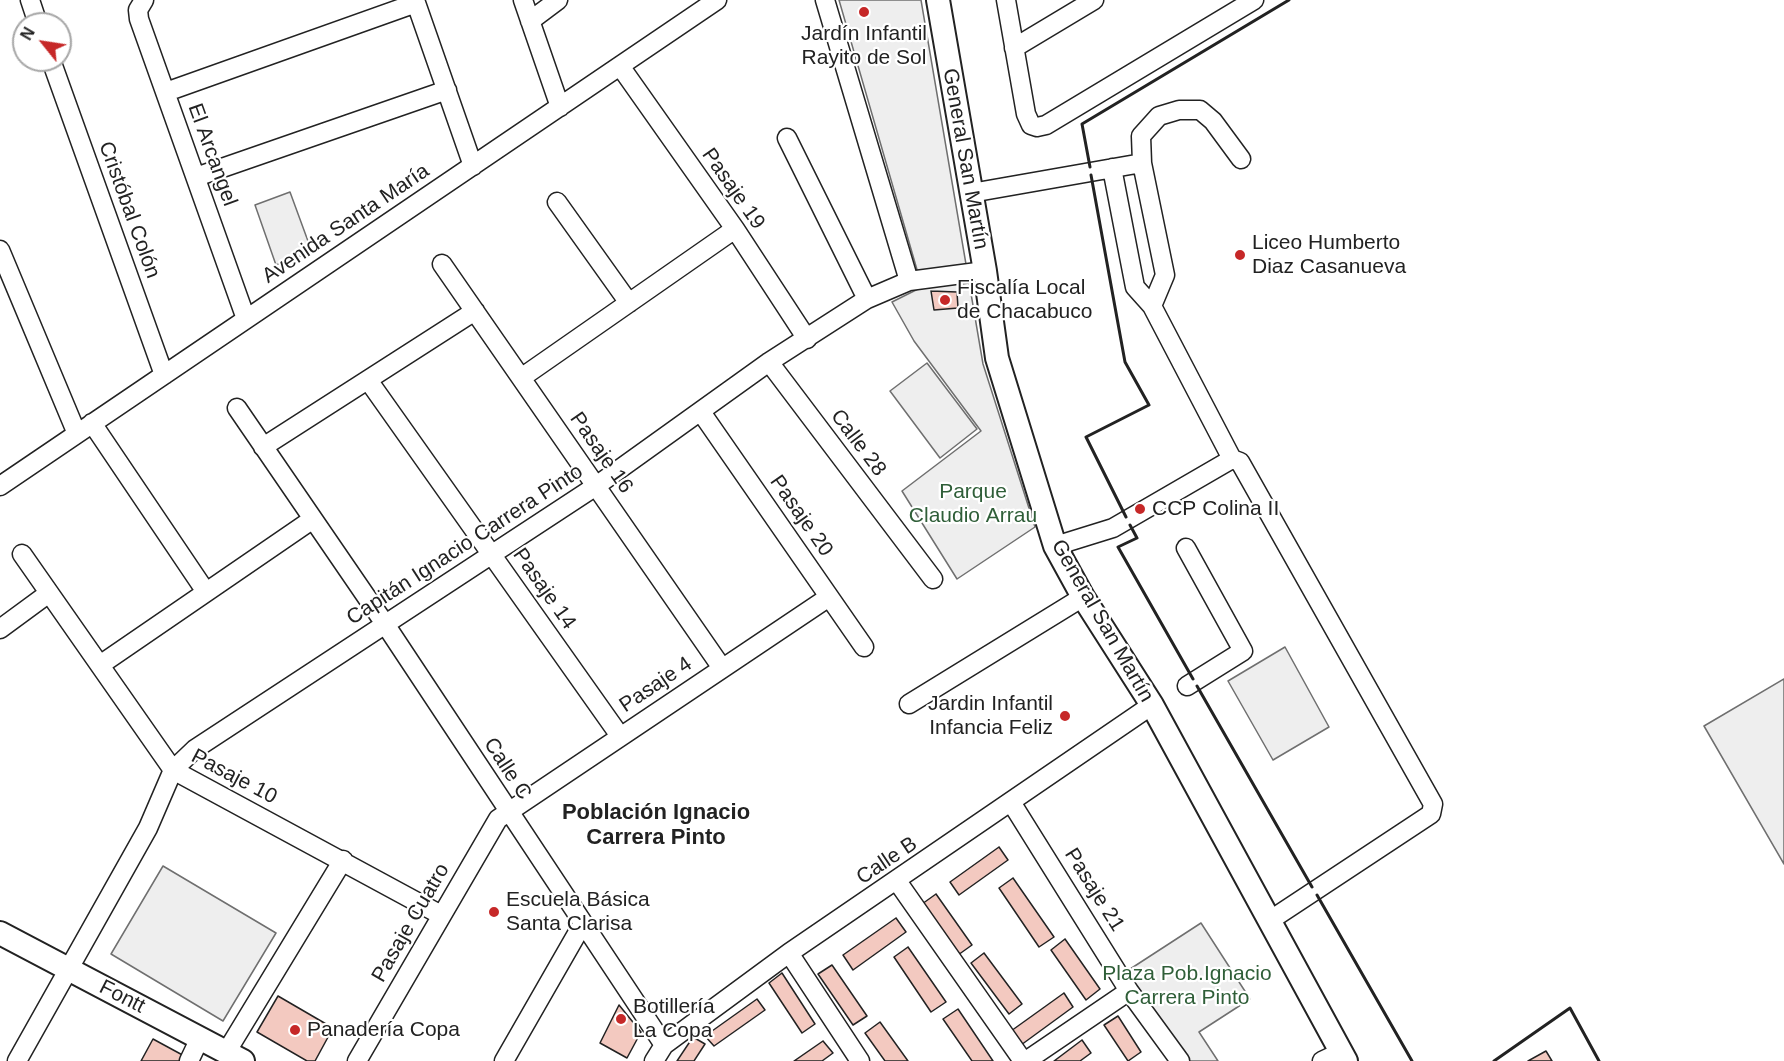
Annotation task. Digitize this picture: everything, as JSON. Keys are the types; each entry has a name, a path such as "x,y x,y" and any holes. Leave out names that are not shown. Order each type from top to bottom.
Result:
{"main road":[{"name":"General San Martín","path":"938,0 985,271 997,358 1055,546 1083,597 1152,705 1269,921 1336,1058"},
{"name":"Fontt","path":"0,933 235,1056"}],"street":[{"path":"523,0 560,107"},
{"path":"530,21 558,0"},
{"name":"Avenida Santa María","path":"0,486 717,0"},
{"path":"825,0 909,281"},
{"path":"1006,0 1026,114 1032,125 1046,124 1254,0"},
{"path":"1014,48 1094,0"},
{"path":"166,92 416,2 473,166"},
{"name":"El Arcangel","path":"142,3 140,19 246,319"},
{"name":"Pasaje 19","path":"620,66 735,229 807,339"},
{"name":"Cristóbal Colón","path":"55,72 164,375"},
{"path":"196,177 447,90"},
{"path":"1152,306 1165,275 1142,163 1142,136 1159,116 1179,110 1200,110 1214,121 1241,159"},
{"path":"787,138 867,299"},
{"path":"971,193 1142,163"},
{"path":"1113,168 1135,287 1152,306 1232,459 1240,462 1433,804 1431,814 1269,921"},
{"path":"557,202 629,303"},
{"path":"521,378 735,229"},
{"path":"1,254 76,434"},
{"name":"Pasaje 16","path":"442,264 722,668"},
{"name":"Capitán Ignacio Carrera Pinto","path":"17,1061 148,828 173,770 195,749 596,486 769,362 867,299 909,281 985,271"},
{"path":"263,447 475,311"},
{"name":"Calle 28","path":"769,362 933,579"},
{"name":"Pasaje 14","path":"368,380 620,736"},
{"name":"Calle C","path":"237,408 385,624 582,926 664,1045"},
{"name":"Pasaje 20","path":"701,412 864,647"},
{"path":"92,423 206,592"},
{"path":"1055,546 1113,528 1232,459"},
{"path":"100,665 313,519"},
{"path":"1186,548 1243,651 1187,686"},
{"name":"Pasaje 10","path":"22,554 173,770 441,915"},
{"path":"0,629 49,593"},
{"name":"Pasaje 4","path":"508,811 829,597"},
{"path":"909,704 1083,597"},
{"name":"Calle B","path":"654,1061 664,1045 789,953 897,882 1152,705"},
{"name":"Pasaje 21","path":"1011,802 1130,991 1180,1061"},
{"name":"Pasaje Cuatro","path":"357,1061 498,819 508,811"},
{"path":"235,1056 343,860"},
{"path":"897,882 1024,1061 1130,991"},
{"path":"504,1061 582,926"},
{"path":"789,953 860,1061"},
{"path":"189,1061 200,1038"}],"green space":[{"name":"Parque Claudio Arrau","path":"839,0 921,0 983,364 1035,527 957,579 902,491 981,431 914,341 892,302 922,287"},
{"path":"290,192 312,252 276,265 255,205"},
{"path":"927,363 977,429 940,458 890,391"},
{"path":"1285,647 1329,727 1273,760 1228,681"},
{"path":"1784,679 1784,864 1704,726"},
{"path":"163,866 276,933 223,1021 111,954"},
{"name":"Plaza Pob.Ignacio Carrera Pinto","path":"1201,923 1250,999 1199,1032 1218,1061 1185,1061 1124,973"}],"building":[{"name":"Fiscalía Local de Chacabuco","path":"931,291 957,292 958,308 934,310"},
{"path":"999,847 1008,860 959,895 950,882"},
{"path":"1013,878 1054,937 1039,947 999,888"},
{"path":"936,894 972,945 958,955 922,904"},
{"path":"896,918 906,932 853,970 843,955"},
{"path":"1065,939 1100,989 1086,1000 1051,950"},
{"path":"908,947 946,1002 931,1012 894,957"},
{"path":"984,953 1022,1004 1009,1014 971,963"},
{"path":"832,965 867,1016 853,1025 818,974"},
{"path":"782,973 815,1024 802,1033 769,983"},
{"path":"1064,993 1073,1007 1021,1045 1011,1031"},
{"name":"Panadería Copa","path":"278,996 333,1028 315,1061 307,1061 257,1032"},
{"path":"757,999 765,1010 714,1046 705,1036"},
{"name":"Botillería La Copa","path":"619,1005 641,1032 627,1058 600,1043"},
{"path":"958,1009 993,1061 972,1061 943,1019"},
{"path":"1118,1016 1141,1052 1128,1061 1104,1025"},
{"path":"880,1022 908,1061 885,1061 865,1033"},
{"path":"693,1037 705,1044 694,1061 677,1061"},
{"path":"153,1039 188,1058 186,1061 141,1061"},
{"path":"1082,1040 1091,1053 1080,1061 1054,1061"},
{"path":"823,1041 833,1053 822,1061 794,1061"},
{"path":"1546,1051 1552,1061 1528,1061"}],"wall":[{"path":"1090,167 1082,124 1289,0"},
{"path":"1091,175 1125,362 1149,405 1086,437 1126,517"},
{"path":"1130,525 1137,538 1118,547 1193,679"},
{"path":"1197,686 1312,887"},
{"path":"1317,895 1412,1061"},
{"path":"1494,1061 1570,1008 1599,1061"}],"place":[{"name":"Jardín Infantil Rayito de Sol","path":"864,12"},
{"name":"Liceo Humberto Diaz Casanueva","path":"1240,255"},
{"name":"Fiscalía Local de Chacabuco","path":"945,300"},
{"name":"CCP Colina II","path":"1140,509"},
{"name":"Jardin Infantil Infancia Feliz","path":"1065,716"},
{"name":"Escuela Básica Santa Clarisa","path":"494,912"},
{"name":"Botillería La Copa","path":"621,1019"},
{"name":"Panadería Copa","path":"295,1030"}],"district":[{"name":"Población Ignacio Carrera Pinto","path":"656,826"}]}
